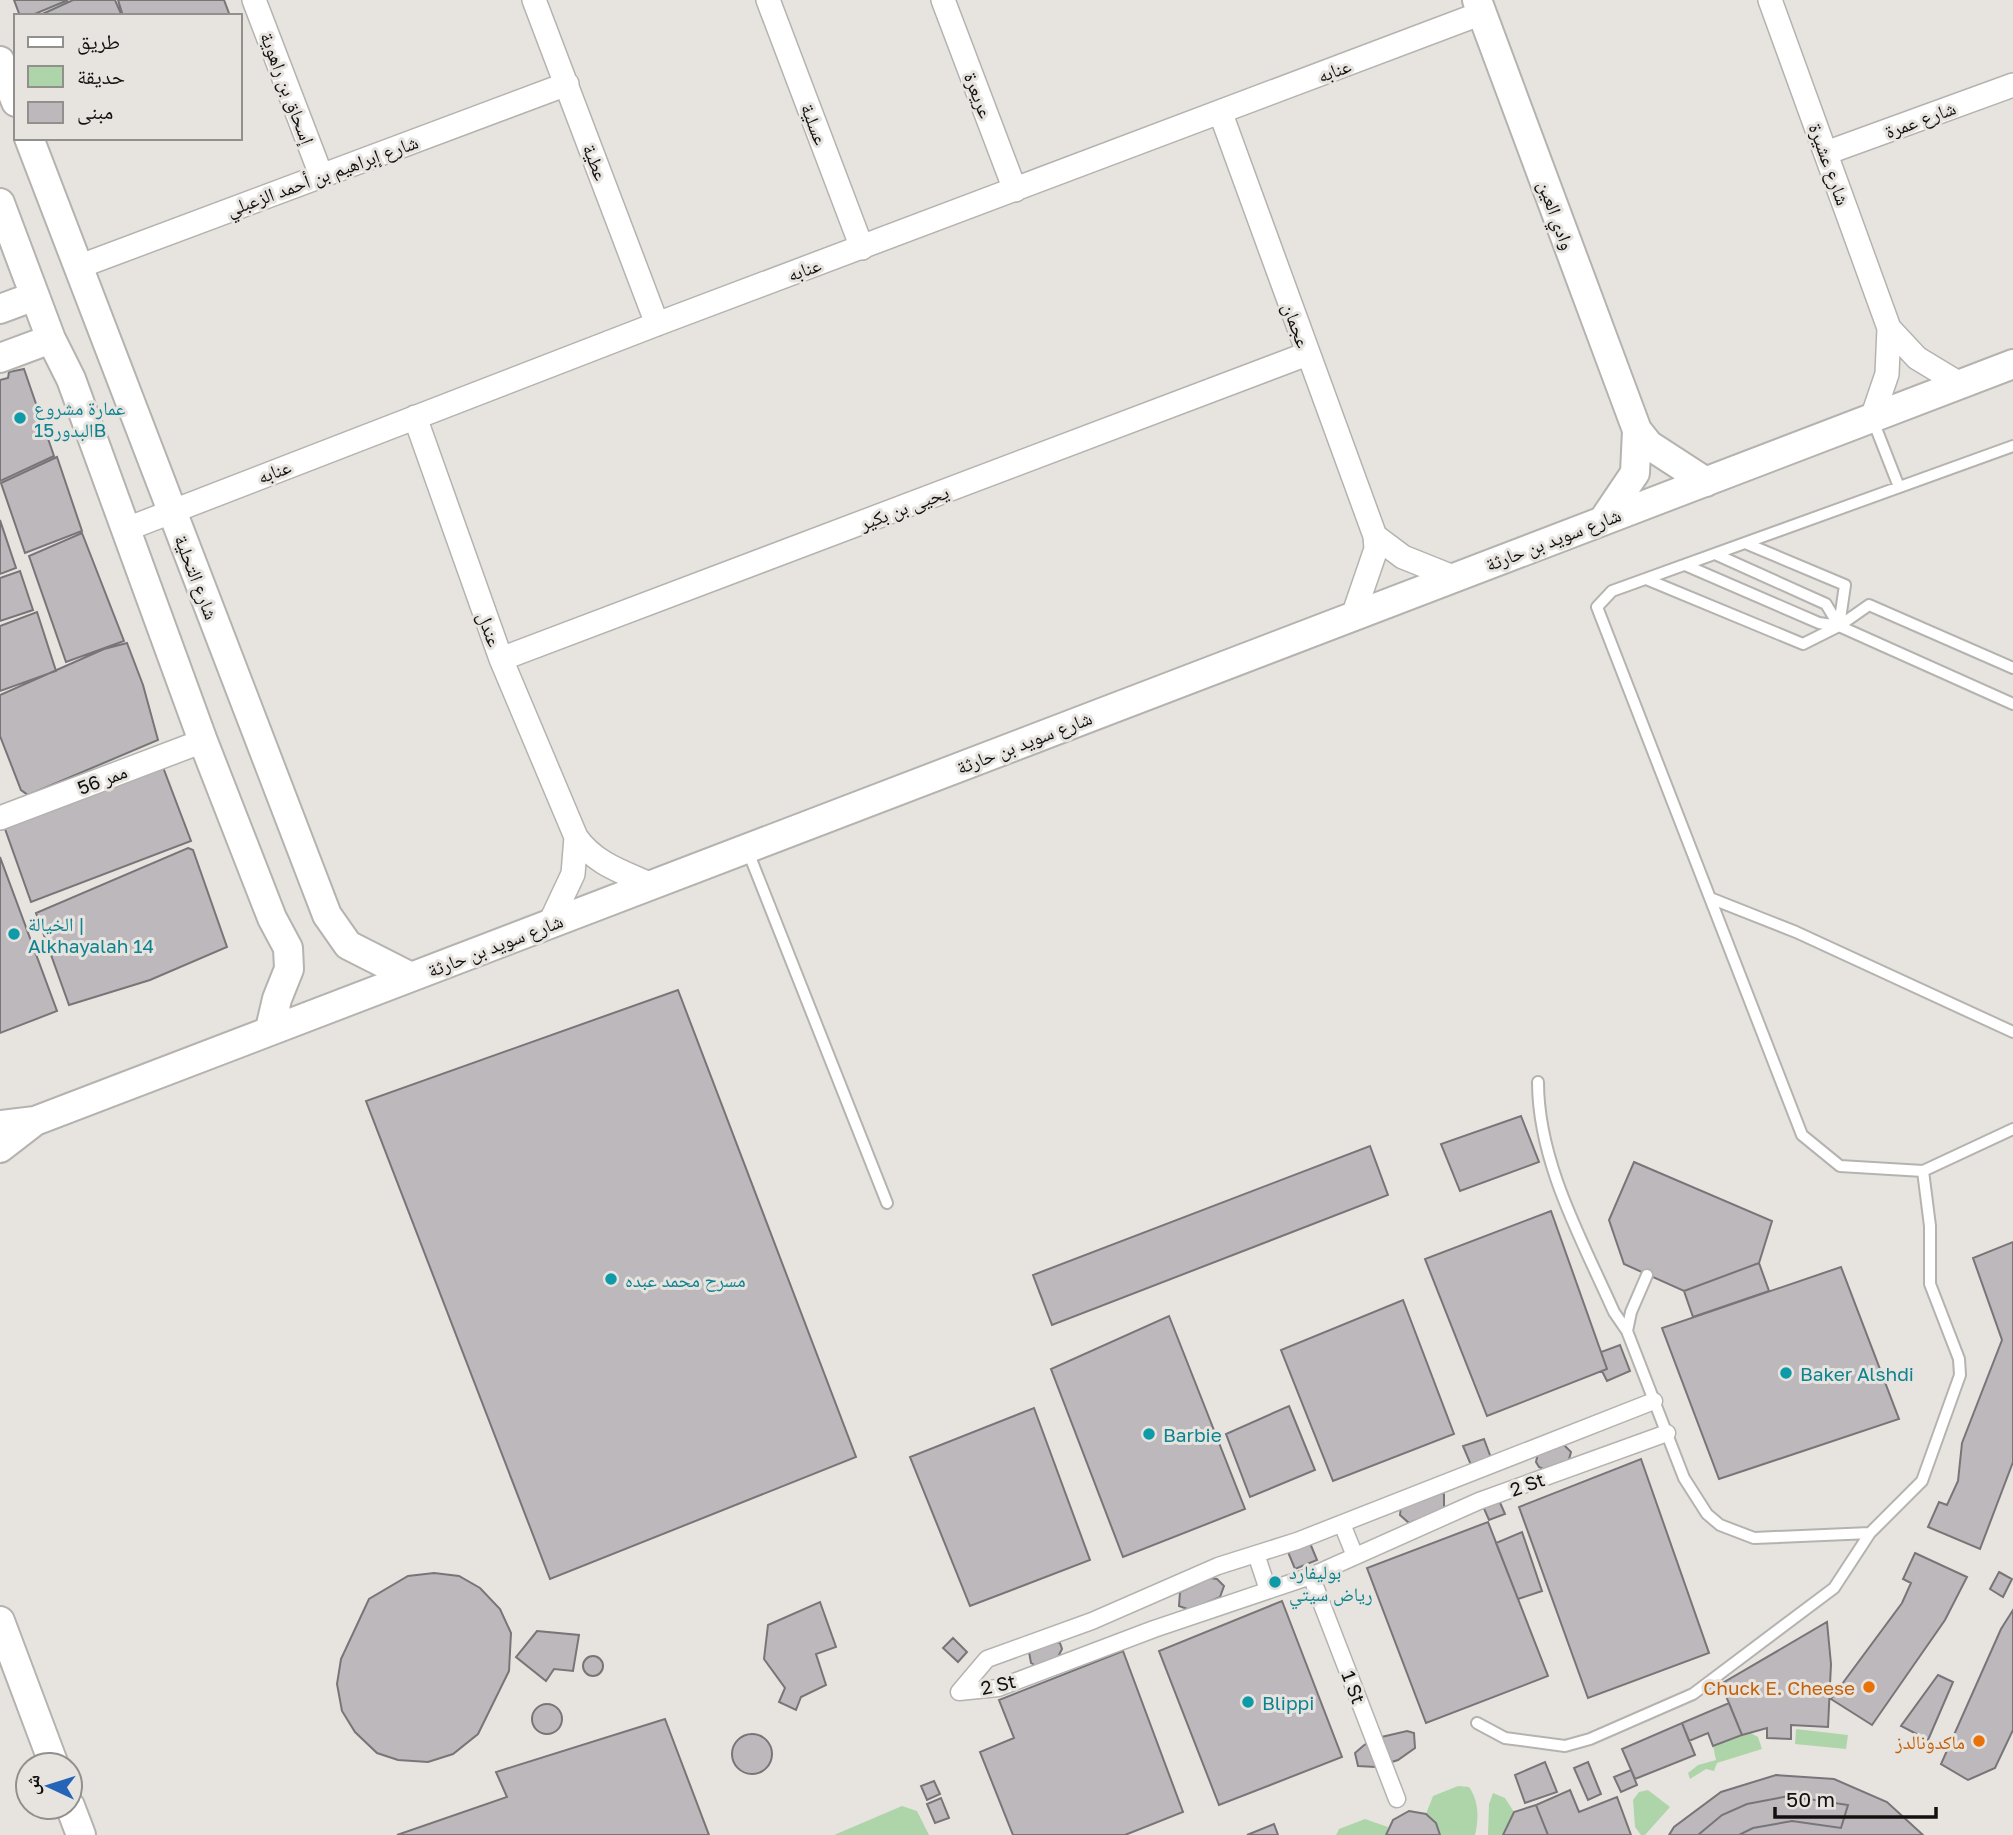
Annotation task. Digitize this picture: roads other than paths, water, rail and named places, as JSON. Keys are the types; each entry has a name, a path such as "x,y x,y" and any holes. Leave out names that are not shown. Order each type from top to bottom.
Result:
{"street":[{"name":"إسحاق بن راهوية","path":"254,0 321,175"},
{"name":"عطية","path":"534,0 657,324"},
{"name":"عسلية","path":"768,0 862,247"},
{"name":"عريعرة","path":"943,0 1015,190"},
{"name":"شارع عشيرة","path":"1770,0 1889,328 1887,374 1871,418"},
{"name":"عنابه","path":"127,529 657,324 1221,114 1479,6"},
{"name":"وادي العين","path":"1479,6 1637,430 1649,445 1706,481"},
{"path":"0,61 14,97"},
{"name":"شارع إبراهيم بن أحمد الزعبلي","path":"78,267 567,85"},
{"name":"شارع عمرة","path":"1826,153 2013,85"},
{"name":"عجمان","path":"1221,114 1375,536"},
{"name":"شارع التحلية","path":"30,140 327,915 348,945 411,977"},
{"path":"0,203 51,340 71,379 203,741 272,918 288,947 289,969 276,999 270,1029"},
{"path":"0,309 35,296"},
{"name":"شارع عشيرة","path":"1889,328 1917,358 1960,384"},
{"path":"0,358 51,340"},
{"name":"يحيى بن بكير","path":"501,659 1307,354"},
{"name":"شارع سويد بن حارثة","path":"36,1121 270,1029 652,886 2013,364"},
{"name":"عندل","path":"415,417 501,659 576,837 587,853 600,862 652,886"},
{"name":"وادي العين","path":"1604,519 1636,473 1637,430"},
{"path":"1375,536 1404,557 1453,577"},
{"path":"1353,615 1376,548 1375,536"},
{"name":"ممر 56","path":"0,818 203,741"},
{"name":"عندل","path":"549,925 573,874 576,837"},
{"path":"0,1125 36,1121"},
{"path":"0,1148 36,1121"},
{"name":"2 St","path":"1654,1401 1342,1524 1218,1566 1110,1613 987,1659 959,1692 998,1688 1121,1641 1311,1576 1491,1497 1667,1433"},
{"path":"1481,1470 1491,1497"},
{"path":"1342,1524 1355,1556"},
{"path":"1256,1554 1268,1590"},
{"name":"1 St","path":"1311,1576 1397,1799"},
{"path":"1110,1613 1121,1641"},
{"path":"0,1620 49,1751"}],"lane":[{"path":"1871,418 1899,487"},
{"path":"2013,446 1612,591 1597,607 1802,1135 1840,1166 1923,1171 2013,1129"},
{"path":"1745,543 1844,586 1839,626"},
{"path":"1715,554 1826,604 1839,626"},
{"path":"1685,565 1819,623 1839,626 2013,704"},
{"path":"1646,579 1803,644 1839,626 1869,605 2013,668"},
{"path":"747,849 887,1203"},
{"path":"1710,898 1796,932 2013,1032"},
{"path":"1538,1082 1542,1134 1552,1164 1614,1312 1628,1331 1695,1500 1707,1514 1729,1529 1754,1538 1870,1533"},
{"path":"1477,1723 1505,1738 1565,1746 1590,1739 1693,1693 1833,1588 1870,1533 1922,1481 1960,1375 1959,1359 1930,1284 1930,1226 1923,1171"},
{"path":"1628,1331 1631,1312 1647,1275"}],"place":[{"name":"عمارة مشروع البدور15B","path":"20,418"},
{"name":"الخيالة | Alkhayalah 14","path":"14,934"},
{"name":"مسرح محمد عبده","path":"611,1279"},
{"name":"Baker Alshdi","path":"1786,1373"},
{"name":"Barbie","path":"1149,1434"},
{"name":"بوليفارد رياض سيتي","path":"1275,1582"},
{"name":"Chuck E. Cheese","path":"1869,1687"},
{"name":"Blippi","path":"1248,1702"},
{"name":"ماكدونالدز","path":"1979,1741"}]}
